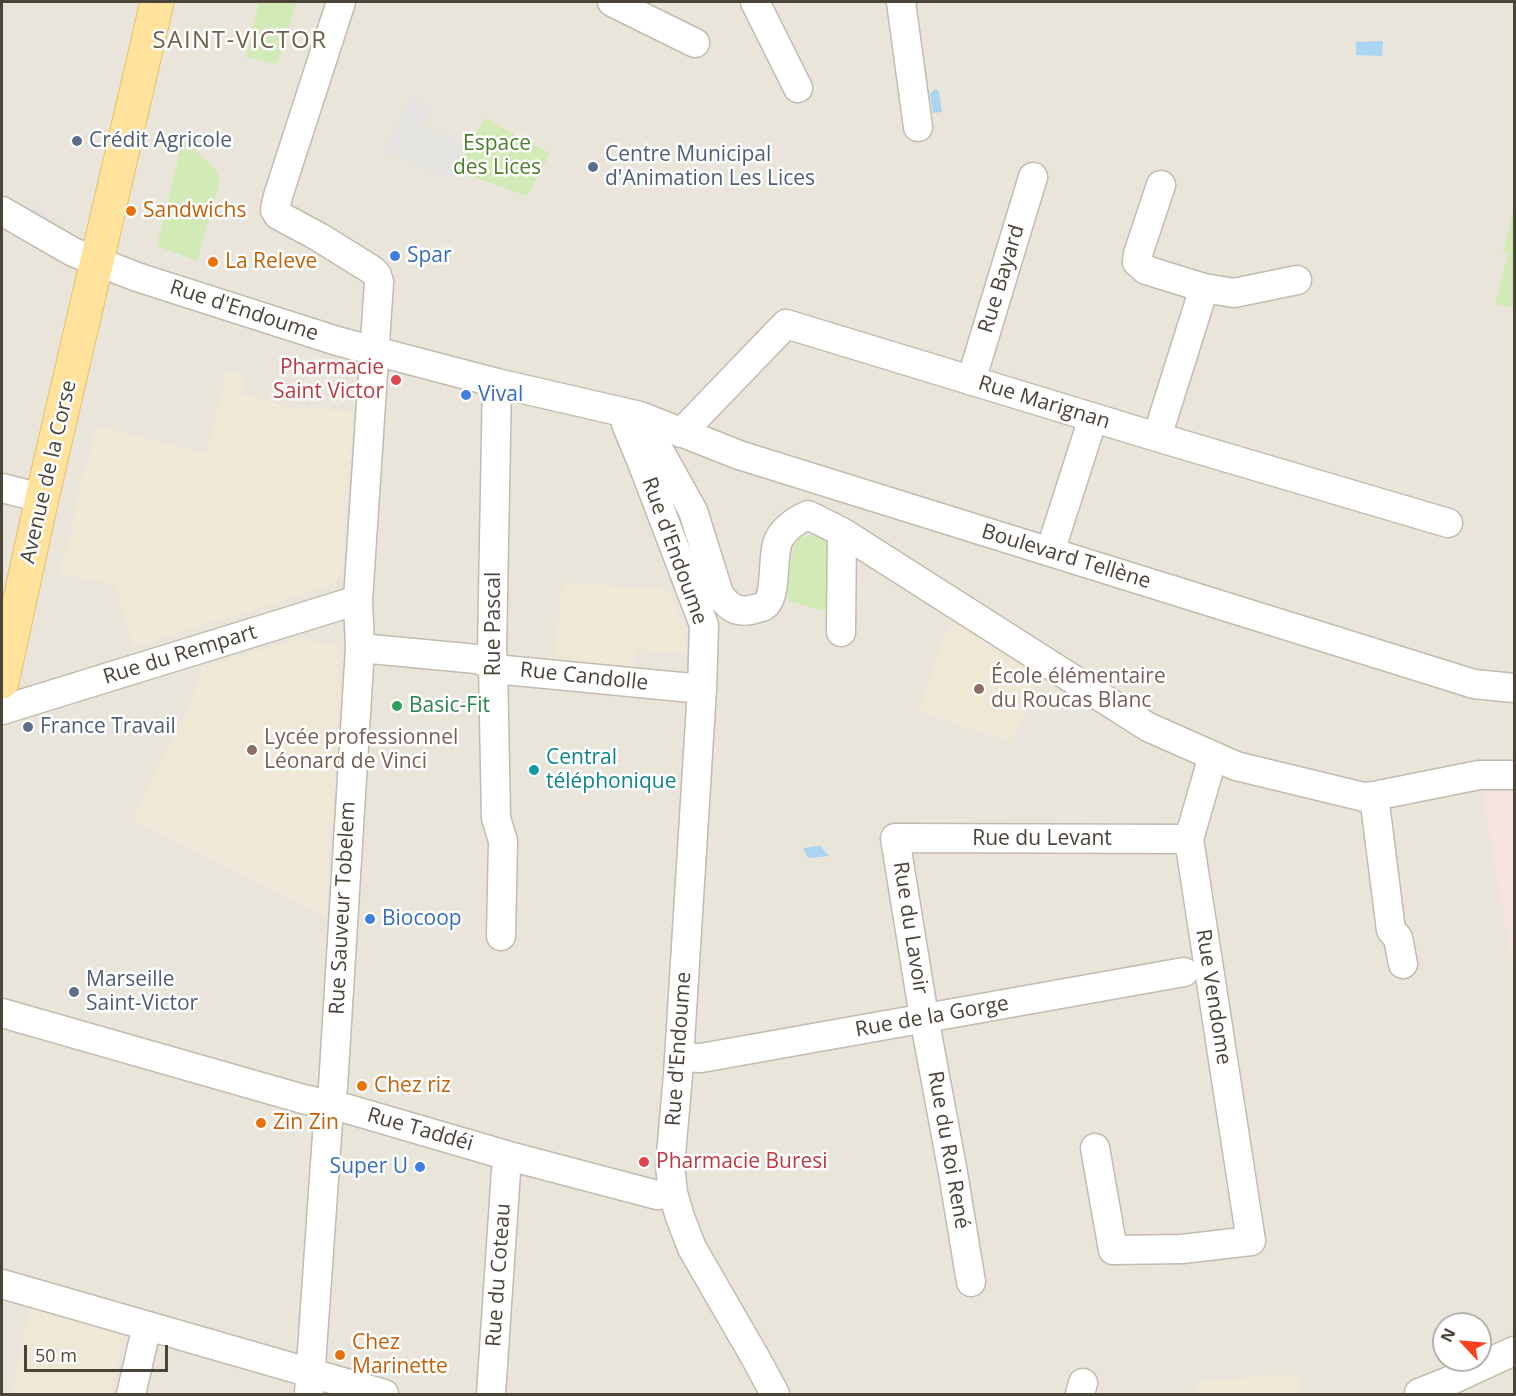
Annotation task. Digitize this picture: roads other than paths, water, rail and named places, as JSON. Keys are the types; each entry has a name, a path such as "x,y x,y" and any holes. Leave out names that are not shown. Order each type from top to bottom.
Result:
{"main road":[{"name":"Avenue de la Corse","path":"2,682 42,498 157,2"}],"street":[{"name":"Rue Sauveur Tobelem","path":"310,1384 333,1087 360,648 358,600 379,282 372,270 278,215 275,210 341,2"},
{"path":"612,2 695,43"},
{"path":"755,2 798,88"},
{"path":"901,2 918,127"},
{"name":"Rue Bayard","path":"971,381 1033,177"},
{"path":"1161,185 1138,254 1137,262 1146,270 1204,288 1234,293 1297,280"},
{"path":"2,195 2,206"},
{"name":"Rue d'Endoume","path":"2,211 73,252 130,275 241,311 337,341 497,383 630,414 643,465 704,626 679,1057 670,1166 673,1193 692,1248 775,1395"},
{"path":"1157,437 1204,288"},
{"name":"Rue Marignan","path":"681,433 786,324 1448,523"},
{"name":"Rue Pascal","path":"497,383 492,649 496,818 504,841 501,936"},
{"path":"630,414 693,511 719,594 732,608 744,611 764,606 771,597 776,548 780,536 796,521 808,515 842,532 1148,727 1236,765 1364,796 1479,775 1515,775"},
{"name":"Boulevard Tellène","path":"630,414 739,455 1474,684 1515,687"},
{"path":"1050,552 1093,418"},
{"path":"2,488 42,498"},
{"path":"841,632 842,532"},
{"name":"Rue du Rempart","path":"2,710 358,600"},
{"name":"Rue Candolle","path":"360,648 477,659 505,670 702,689"},
{"name":"Rue Vendome","path":"1095,1149 1113,1250 1182,1249 1251,1240 1189,839 1212,756"},
{"path":"1374,796 1391,930 1398,938 1403,964"},
{"name":"Rue du Levant","path":"895,838 1189,839"},
{"name":"Rue du Lavoir","path":"895,838 924,1017"},
{"name":"Rue de la Gorge","path":"679,1057 701,1058 1184,972"},
{"name":"Rue Taddéi","path":"2,1013 303,1100 348,1109 509,1156 657,1195 673,1193"},
{"name":"Rue du Roi René","path":"924,1017 971,1282"},
{"name":"Rue du Coteau","path":"491,1395 505,1182 509,1156"},
{"path":"2,1284 147,1326 310,1384 384,1395"},
{"path":"132,1395 147,1326"},
{"path":"1419,1395 1419,1393 1515,1351"}],"water":[{"path":"1383,41 1382,56 1356,55 1356,42"},
{"path":"935,89 939,92 942,112 933,113 930,94"},
{"path":"820,846 829,856 808,858 803,848"}],"place":[{"name":"Crédit Agricole","path":"77,141"},
{"name":"Centre Municipal d'Animation Les Lices","path":"593,167"},
{"name":"Sandwichs","path":"131,211"},
{"name":"Spar","path":"395,256"},
{"name":"La Releve","path":"213,262"},
{"name":"Pharmacie Saint Victor","path":"396,380"},
{"name":"Vival","path":"466,395"},
{"name":"École élémentaire du Roucas Blanc","path":"979,689"},
{"name":"Basic-Fit","path":"397,706"},
{"name":"France Travail","path":"28,727"},
{"name":"Lycée professionnel Léonard de Vinci","path":"252,750"},
{"name":"Central téléphonique","path":"534,770"},
{"name":"Biocoop","path":"370,919"},
{"name":"Marseille Saint-Victor","path":"74,992"},
{"name":"Chez riz","path":"362,1086"},
{"name":"Zin Zin","path":"261,1123"},
{"name":"Pharmacie Buresi","path":"644,1162"},
{"name":"Super U","path":"420,1167"},
{"name":"Chez Marinette","path":"340,1355"}],"district":[{"name":"SAINT-VICTOR","path":"240,41"}],"park label":[{"name":"Espace des Lices","path":"497,156"}]}
